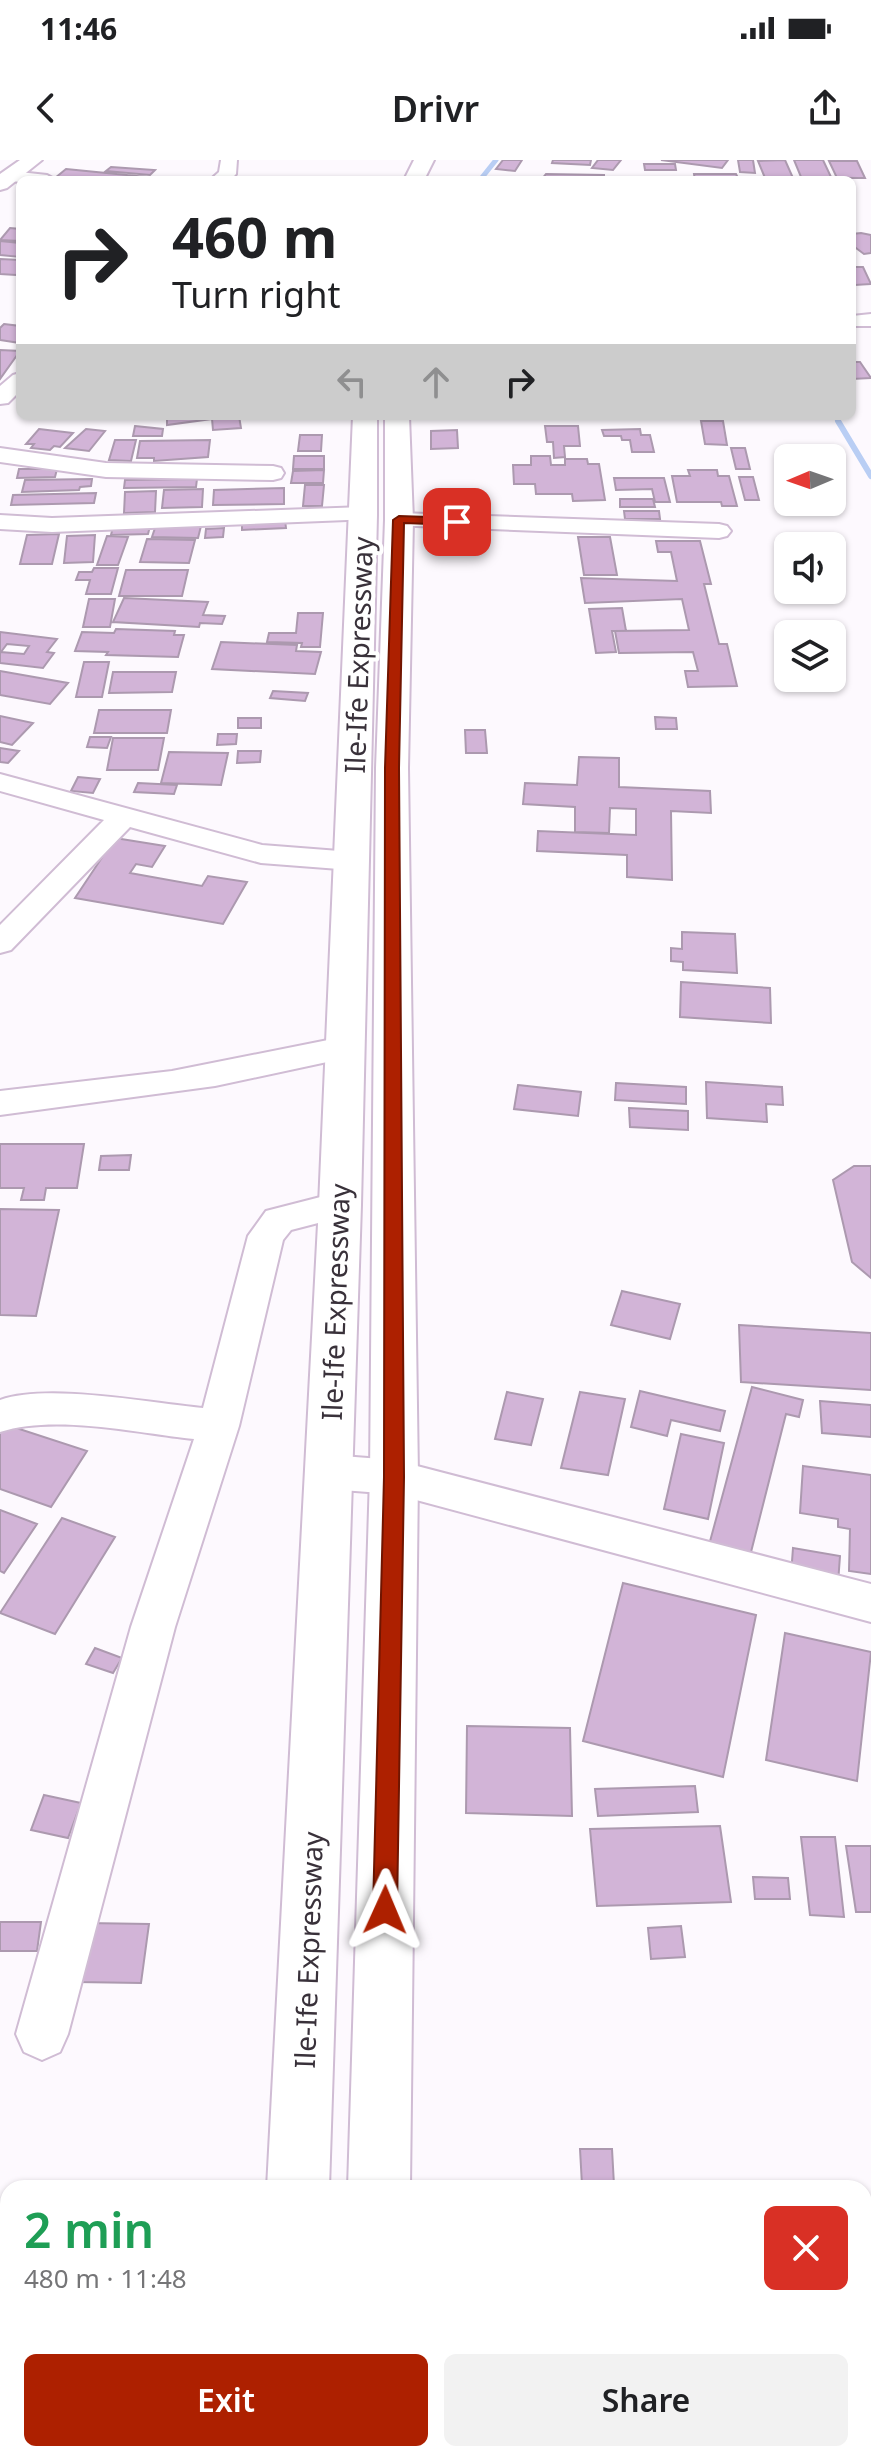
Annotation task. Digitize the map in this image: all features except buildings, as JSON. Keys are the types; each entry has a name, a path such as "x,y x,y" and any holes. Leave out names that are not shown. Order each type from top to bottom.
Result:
{"main road":[{"path":"5,180 32,160"},
{"name":"Ile-Ife Expressway","path":"366,420 381,517"},
{"name":"Ile-Ife Expressway","path":"298,2180 352,861 376,727 381,517 396,420"},
{"name":"Ile-Ife Expressway","path":"376,727 392,768 394,1477 379,2180"}],"street":[{"path":"0,398 16,383"},
{"path":"0,455 106,470 273,473"},
{"path":"0,522 80,524 381,517 719,531"},
{"path":"0,782 261,854 352,861"},
{"path":"0,943 123,817"},
{"path":"0,1103 101,1093 272,1066 343,1048"},
{"path":"42,2034 153,1627 219,1426 266,1236 279,1220 340,1205"},
{"path":"0,1416 19,1409 47,1408 219,1426"},
{"path":"329,1472 394,1477 871,1603"}],"waterway":[{"path":"483,176 496,160"},
{"path":"838,422 871,476"}],"route":[{"path":"385,1910 394,1477 392,768 396,726 399,520 457,522"}]}
